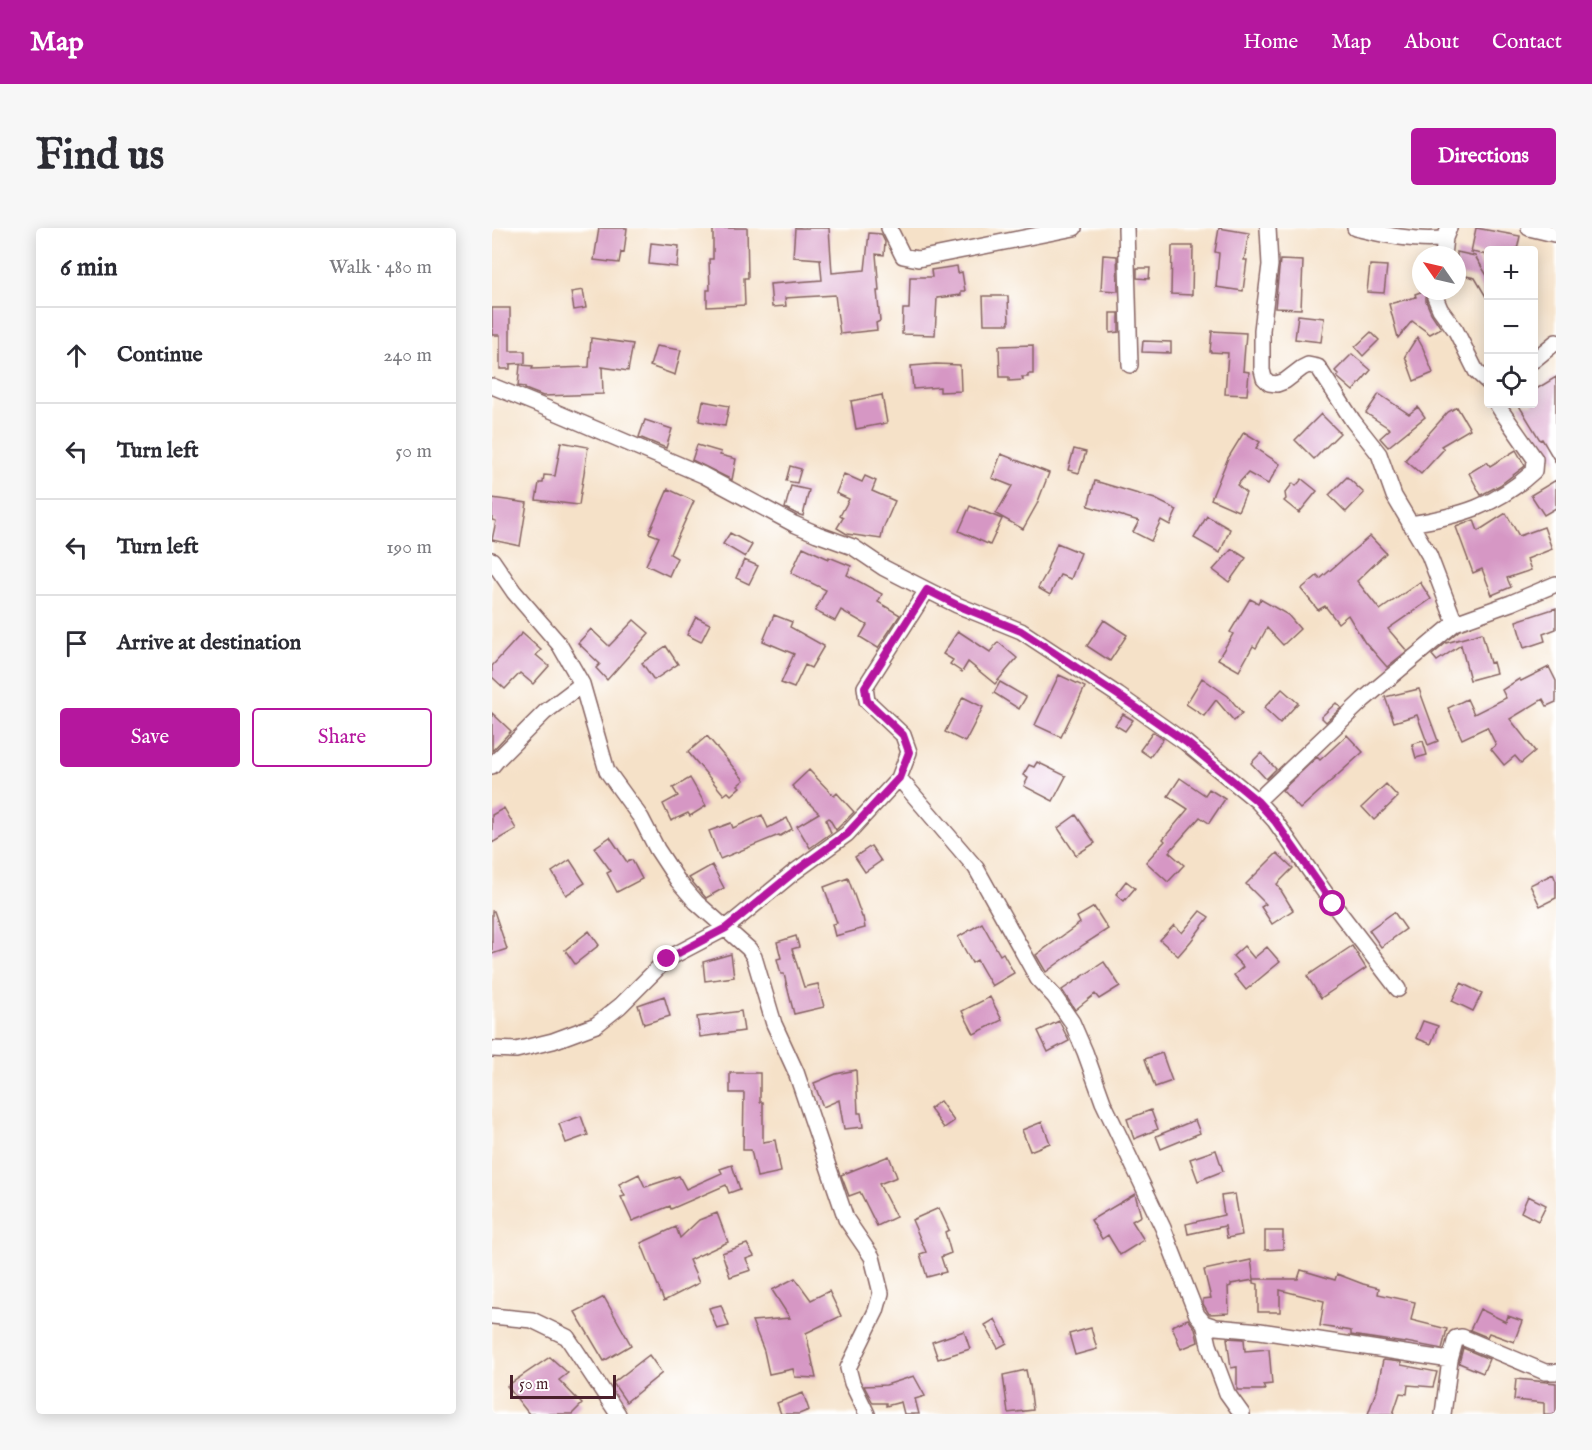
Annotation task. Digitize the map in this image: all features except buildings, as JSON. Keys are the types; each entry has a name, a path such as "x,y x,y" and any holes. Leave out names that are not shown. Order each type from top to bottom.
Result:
{"street":[{"path":"889,228 903,256 918,259 1074,228"},
{"path":"1126,228 1130,365"},
{"path":"1268,228 1270,265 1262,330 1264,378 1269,383 1277,384 1308,365 1318,367 1353,422 1379,454 1394,496 1429,555 1455,622"},
{"path":"1355,228 1433,241 1447,233"},
{"path":"1529,228 1554,234"},
{"path":"1436,300 1456,331 1476,371 1484,378"},
{"path":"1538,356 1556,342"},
{"path":"492,386 704,476 795,524 854,547 884,568 927,590 1021,631 1118,695 1186,742 1257,801 1275,821 1333,904 1398,989"},
{"path":"1410,524 1465,513 1518,486 1534,471 1535,459 1500,408"},
{"path":"492,560 514,592 559,644 582,684 608,771 641,818 657,849 678,881 696,902 749,949 754,957 774,1024 796,1072 846,1219 872,1257 881,1293 876,1311 848,1368 852,1383 867,1414"},
{"path":"1257,801 1363,700 1455,622 1511,603 1556,584"},
{"path":"492,1049 516,1050 553,1041 596,1024 620,1006 667,959 726,928 793,873 847,834 899,778 909,752 903,735 867,701 865,687 927,590"},
{"path":"492,766 545,712 582,684"},
{"path":"899,778 976,868 1038,979 1054,996 1072,1022 1104,1102 1163,1228 1197,1315 1204,1323 1209,1345 1227,1393 1242,1414"},
{"path":"492,1316 532,1320 567,1337 618,1414"},
{"path":"1204,1323 1216,1327 1260,1331 1450,1360"},
{"path":"1443,1414 1450,1360 1456,1338 1462,1337 1545,1372 1556,1372"}],"route":[{"path":"667,959 726,928 793,873 847,834 899,778 909,752 903,735 867,701 865,687 927,590 1021,631 1186,742 1257,801 1275,821 1333,904"}]}
